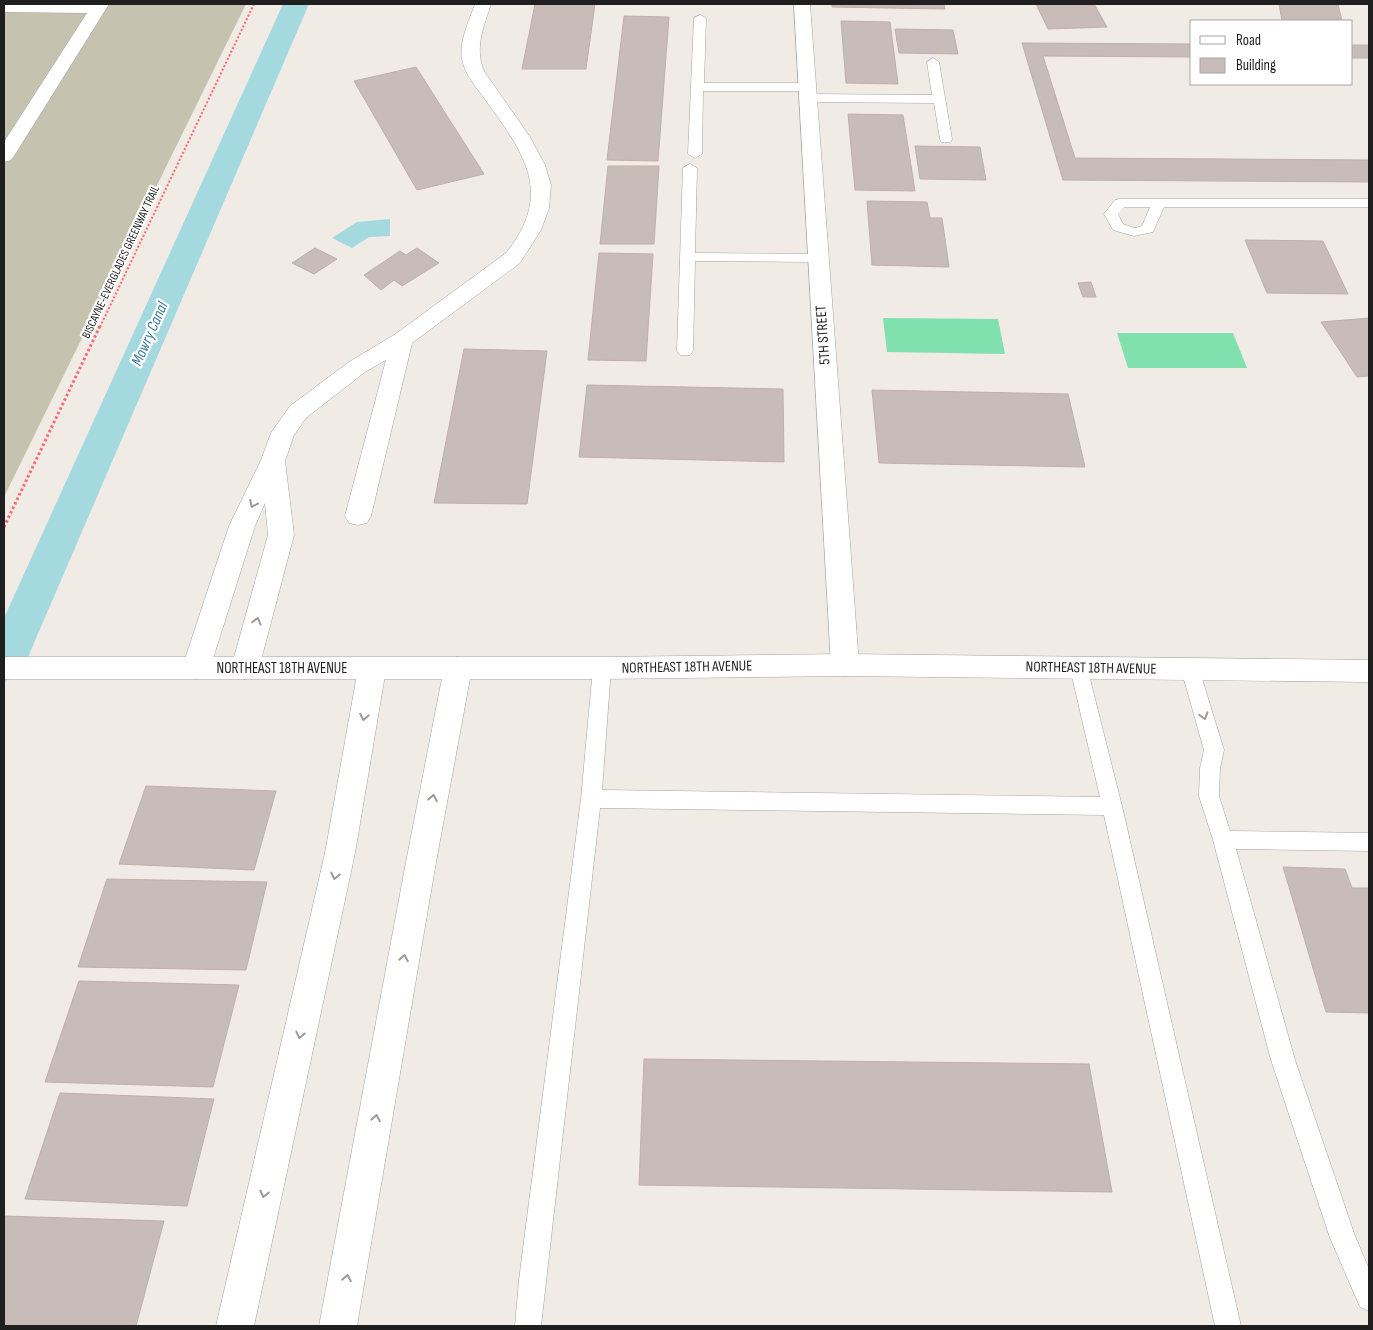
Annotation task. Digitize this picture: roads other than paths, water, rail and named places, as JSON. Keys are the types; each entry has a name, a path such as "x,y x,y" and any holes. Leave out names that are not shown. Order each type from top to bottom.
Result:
{"street":[{"path":"196,668 242,526 273,460 283,433 298,412 357,367 402,340 513,258 530,234 539,204 541,187 539,174 518,133 474,71 471,57 472,44 483,4"},
{"name":"5TH STREET","path":"802,4 845,666"},
{"path":"4,7 100,6"},
{"path":"4,156 100,6"},
{"path":"358,516 402,340"},
{"path":"245,668 281,535 273,460"},
{"name":"NORTHEAST 18TH AVENUE","path":"4,668 372,669 845,666 1369,671"},
{"path":"338,1326 421,862 458,668"},
{"path":"235,1326 340,853 372,669"}],"lane":[{"path":"695,154 700,18"},
{"path":"933,62 946,139"},
{"path":"698,87 940,99"},
{"path":"685,351 690,168"},
{"path":"1159,203 1369,203"},
{"path":"688,257 818,258"},
{"path":"528,1326 533,1270 592,799 602,668"},
{"path":"1079,668 1112,806 1228,1326"},
{"path":"1190,669 1214,750 1210,768 1209,796 1223,840 1283,1060 1343,1238 1369,1298"},
{"path":"592,799 1112,806"},
{"path":"1223,840 1369,842"}],"water":[{"path":"390,219 390,236 369,237 352,248 332,238 357,222"}],"waterway":[{"name":"Mowry Canal","path":"4,664 296,4"}]}
